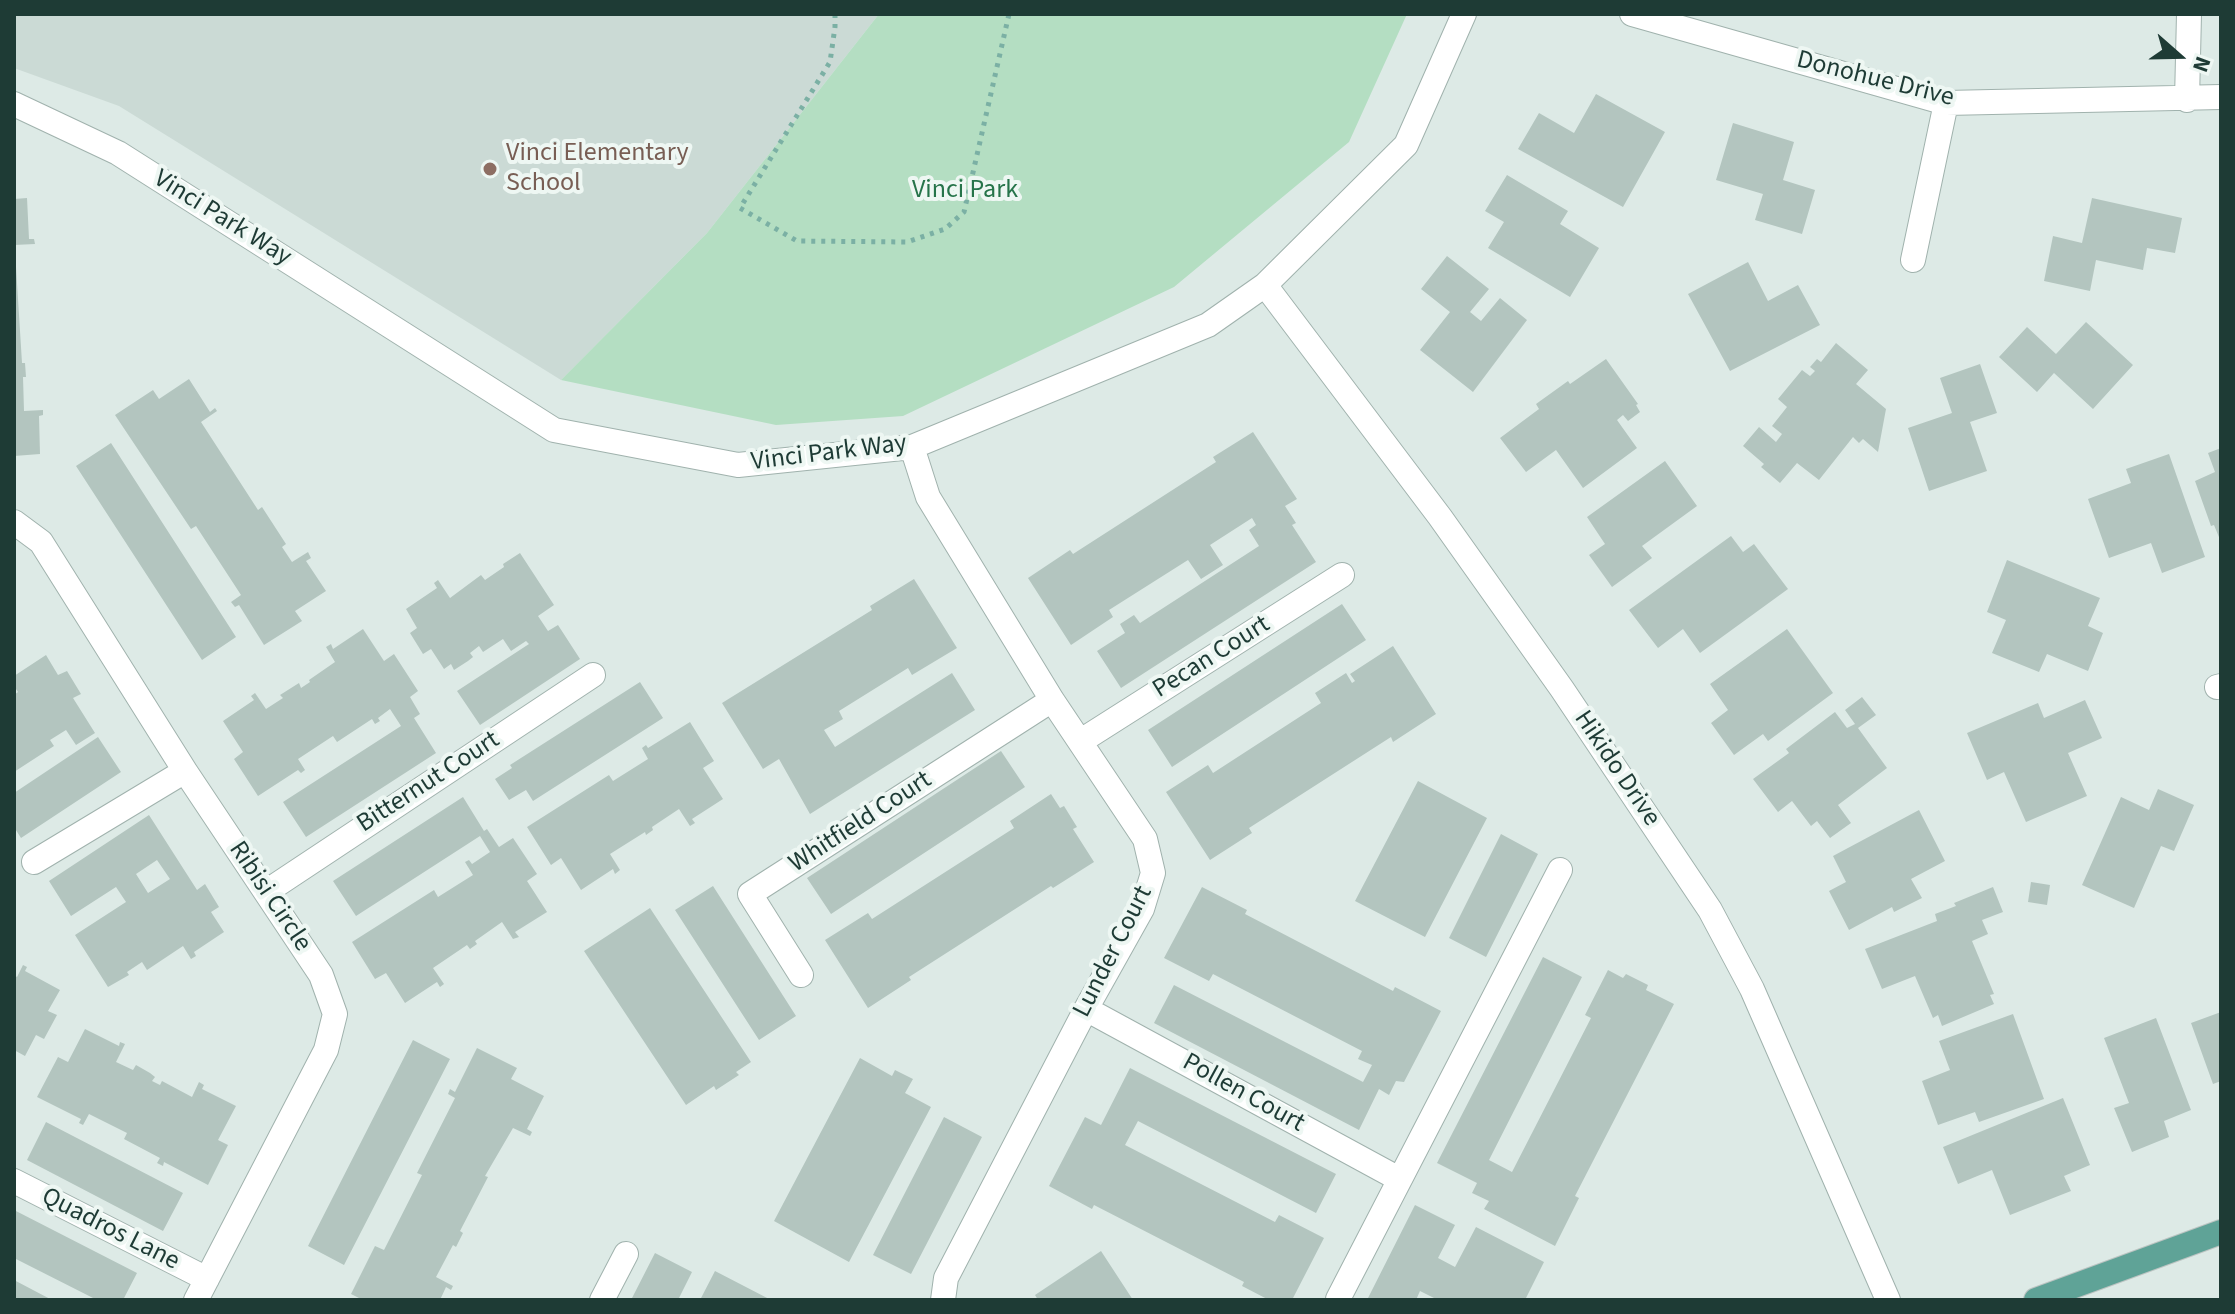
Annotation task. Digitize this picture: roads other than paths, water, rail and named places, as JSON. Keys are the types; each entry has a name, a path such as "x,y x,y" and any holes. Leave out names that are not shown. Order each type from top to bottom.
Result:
{"main road":[{"path":"2036,1300 2221,1232"}],"street":[{"name":"Vinci Park Way","path":"14,104 118,153 554,430 738,465 912,447 1208,325 1265,285 1406,145 1464,14"},
{"name":"Donohue Drive","path":"1632,14 1946,103 2221,97"},
{"path":"2187,100 2189,14"},
{"path":"1913,260 1946,103"},
{"name":"Hikido Drive","path":"1265,285 1483,578 1710,910 1752,989 1888,1300"},
{"name":"Lunder Court","path":"912,447 928,497 1052,700 1145,839 1153,873 1142,909 1086,1009 946,1278 943,1300"},
{"name":"Ribisi Circle","path":"14,522 41,542 185,771 321,975 335,1014 326,1050 201,1289"},
{"name":"Pecan Court","path":"1081,741 1342,575"},
{"name":"Bitternut Court","path":"266,892 593,675"},
{"name":"Whitfield Court","path":"801,975 750,894 1052,700"},
{"path":"34,862 185,771"},
{"path":"1338,1299 1560,870"},
{"name":"Pollen Court","path":"1086,1009 1399,1179"},
{"name":"Quadros Lane","path":"14,1181 201,1289"},
{"path":"602,1300 626,1254"}],"place":[{"name":"Vinci Elementary School","path":"490,169"}],"park label":[{"name":"Vinci Park","path":"965,191"}]}
